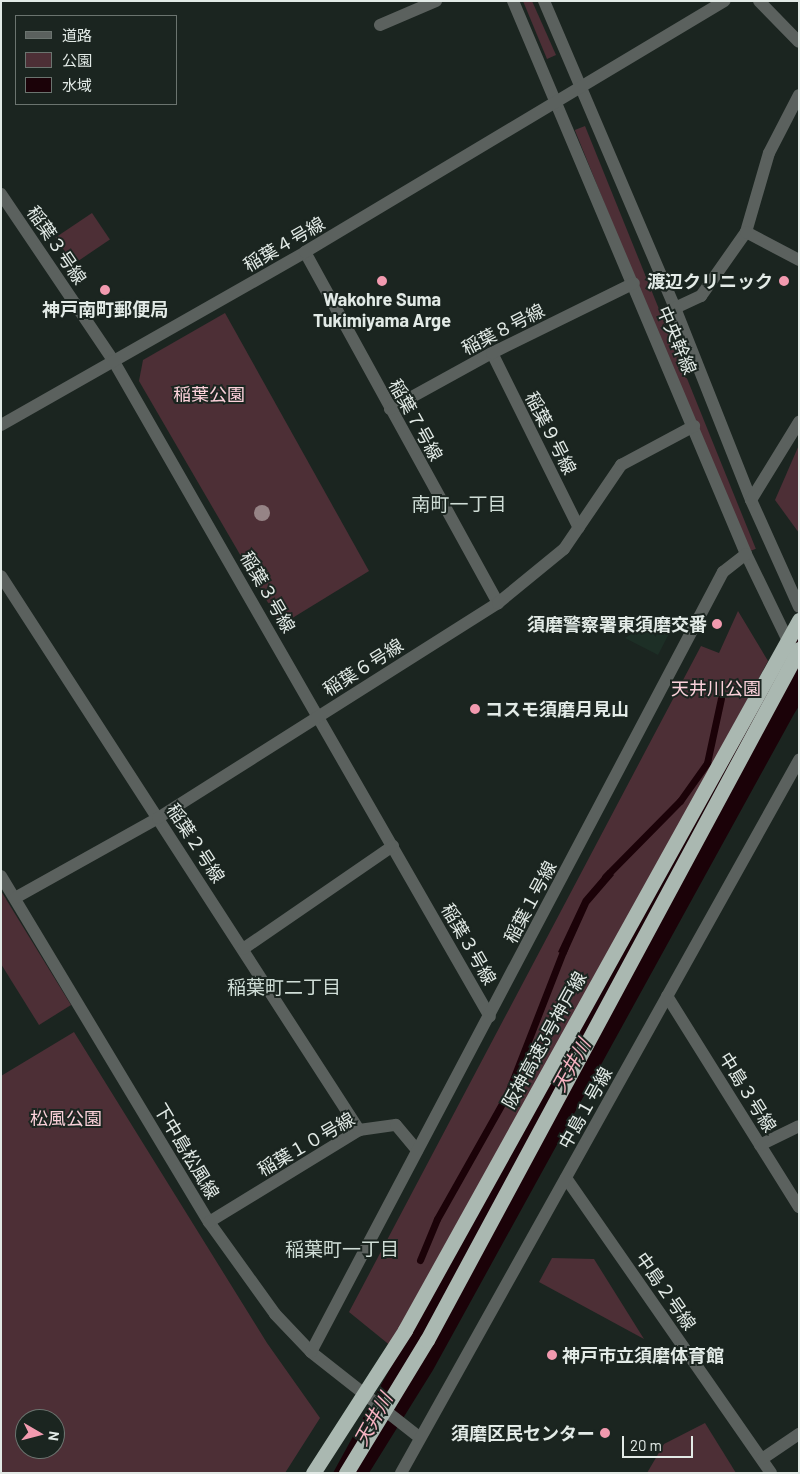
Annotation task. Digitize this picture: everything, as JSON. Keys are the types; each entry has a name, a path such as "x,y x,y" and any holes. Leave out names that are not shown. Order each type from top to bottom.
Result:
{"highway":[{"name":"阪神高速3号神戸線","path":"314,1473 405,1330 799,620"},
{"path":"346,1473 427,1340 794,648"}],"street":[{"path":"380,25 436,1"},
{"name":"中央幹線","path":"513,1 558,102 746,554 794,648 799,663"},
{"name":"中央幹線","path":"544,1 675,308 751,500 799,607"},
{"name":"稲葉４号線","path":"1,425 305,252 725,1"},
{"path":"759,1 799,42"},
{"path":"675,308 701,296 746,232 769,153 799,95"},
{"name":"稲葉３号線","path":"1,194 113,360 319,715 490,1017"},
{"path":"746,232 799,260"},
{"name":"稲葉７号線","path":"305,252 498,604"},
{"name":"稲葉８号線","path":"390,409 492,353 634,283"},
{"name":"稲葉９号線","path":"492,353 579,528"},
{"path":"751,500 799,422"},
{"name":"稲葉６号線","path":"15,898 158,818 498,604 564,549 621,465 694,426"},
{"name":"稲葉１号線","path":"311,1352 417,1150 490,1017 723,572 746,554"},
{"name":"稲葉２号線","path":"1,576 359,1130"},
{"name":"中島１号線","path":"401,1473 414,1434 566,1178 799,760"},
{"path":"243,949 393,846"},
{"name":"下中島松風線","path":"1,876 209,1222 275,1314 311,1352 414,1434"},
{"name":"中島３号線","path":"667,996 799,1207"},
{"name":"稲葉１０号線","path":"209,1222 359,1130 396,1125 417,1150"},
{"path":"760,1145 799,1126"},
{"name":"中島２号線","path":"566,1178 771,1473"},
{"path":"762,1459 799,1434"}],"shaded area":[{"path":"662,615 675,622 658,655 625,638"}],"green space":[{"path":"523,1 532,1 556,55 547,59"},
{"path":"585,126 756,549 746,553 575,130"},
{"path":"92,213 110,240 73,264 56,238"},
{"name":"稲葉公園","path":"225,313 369,571 281,625 139,381 143,360"},
{"path":"799,445 799,533 775,500"},
{"name":"天井川公園","path":"738,611 768,661 397,1351 349,1312 701,646 719,653"},
{"path":"1,891 71,1005 39,1025 1,964"},
{"name":"松風公園","path":"74,1032 267,1343 320,1418 285,1473 1,1473 1,1076"},
{"path":"552,1258 594,1259 644,1339 539,1282"},
{"path":"705,1423 736,1473 647,1473 664,1444"}],"water":[{"name":"天井川","path":"799,620 799,706 433,1370 369,1473 333,1473"},
{"path":"608,870 614,875 589,904 566,955 558,952 583,899"}],"waterway":[{"path":"605,877 680,801 707,763 721,698"},
{"path":"420,1260 437,1219 507,1095 565,946"}],"place":[{"name":"Wakohre Suma Tukimiyama Arge","path":"382,281"},
{"name":"渡辺クリニック","path":"784,281"},
{"name":"神戸南町郵便局","path":"105,290"},
{"name":"須磨警察署東須磨交番","path":"717,624"},
{"name":"コスモ須磨月見山","path":"475,709"},
{"name":"神戸市立須磨体育館","path":"552,1355"},
{"name":"須磨区民センター","path":"605,1433"}],"district":[{"name":"南町一丁目","path":"459,504"},
{"name":"稲葉町二丁目","path":"284,987"},
{"name":"稲葉町一丁目","path":"342,1249"}]}
